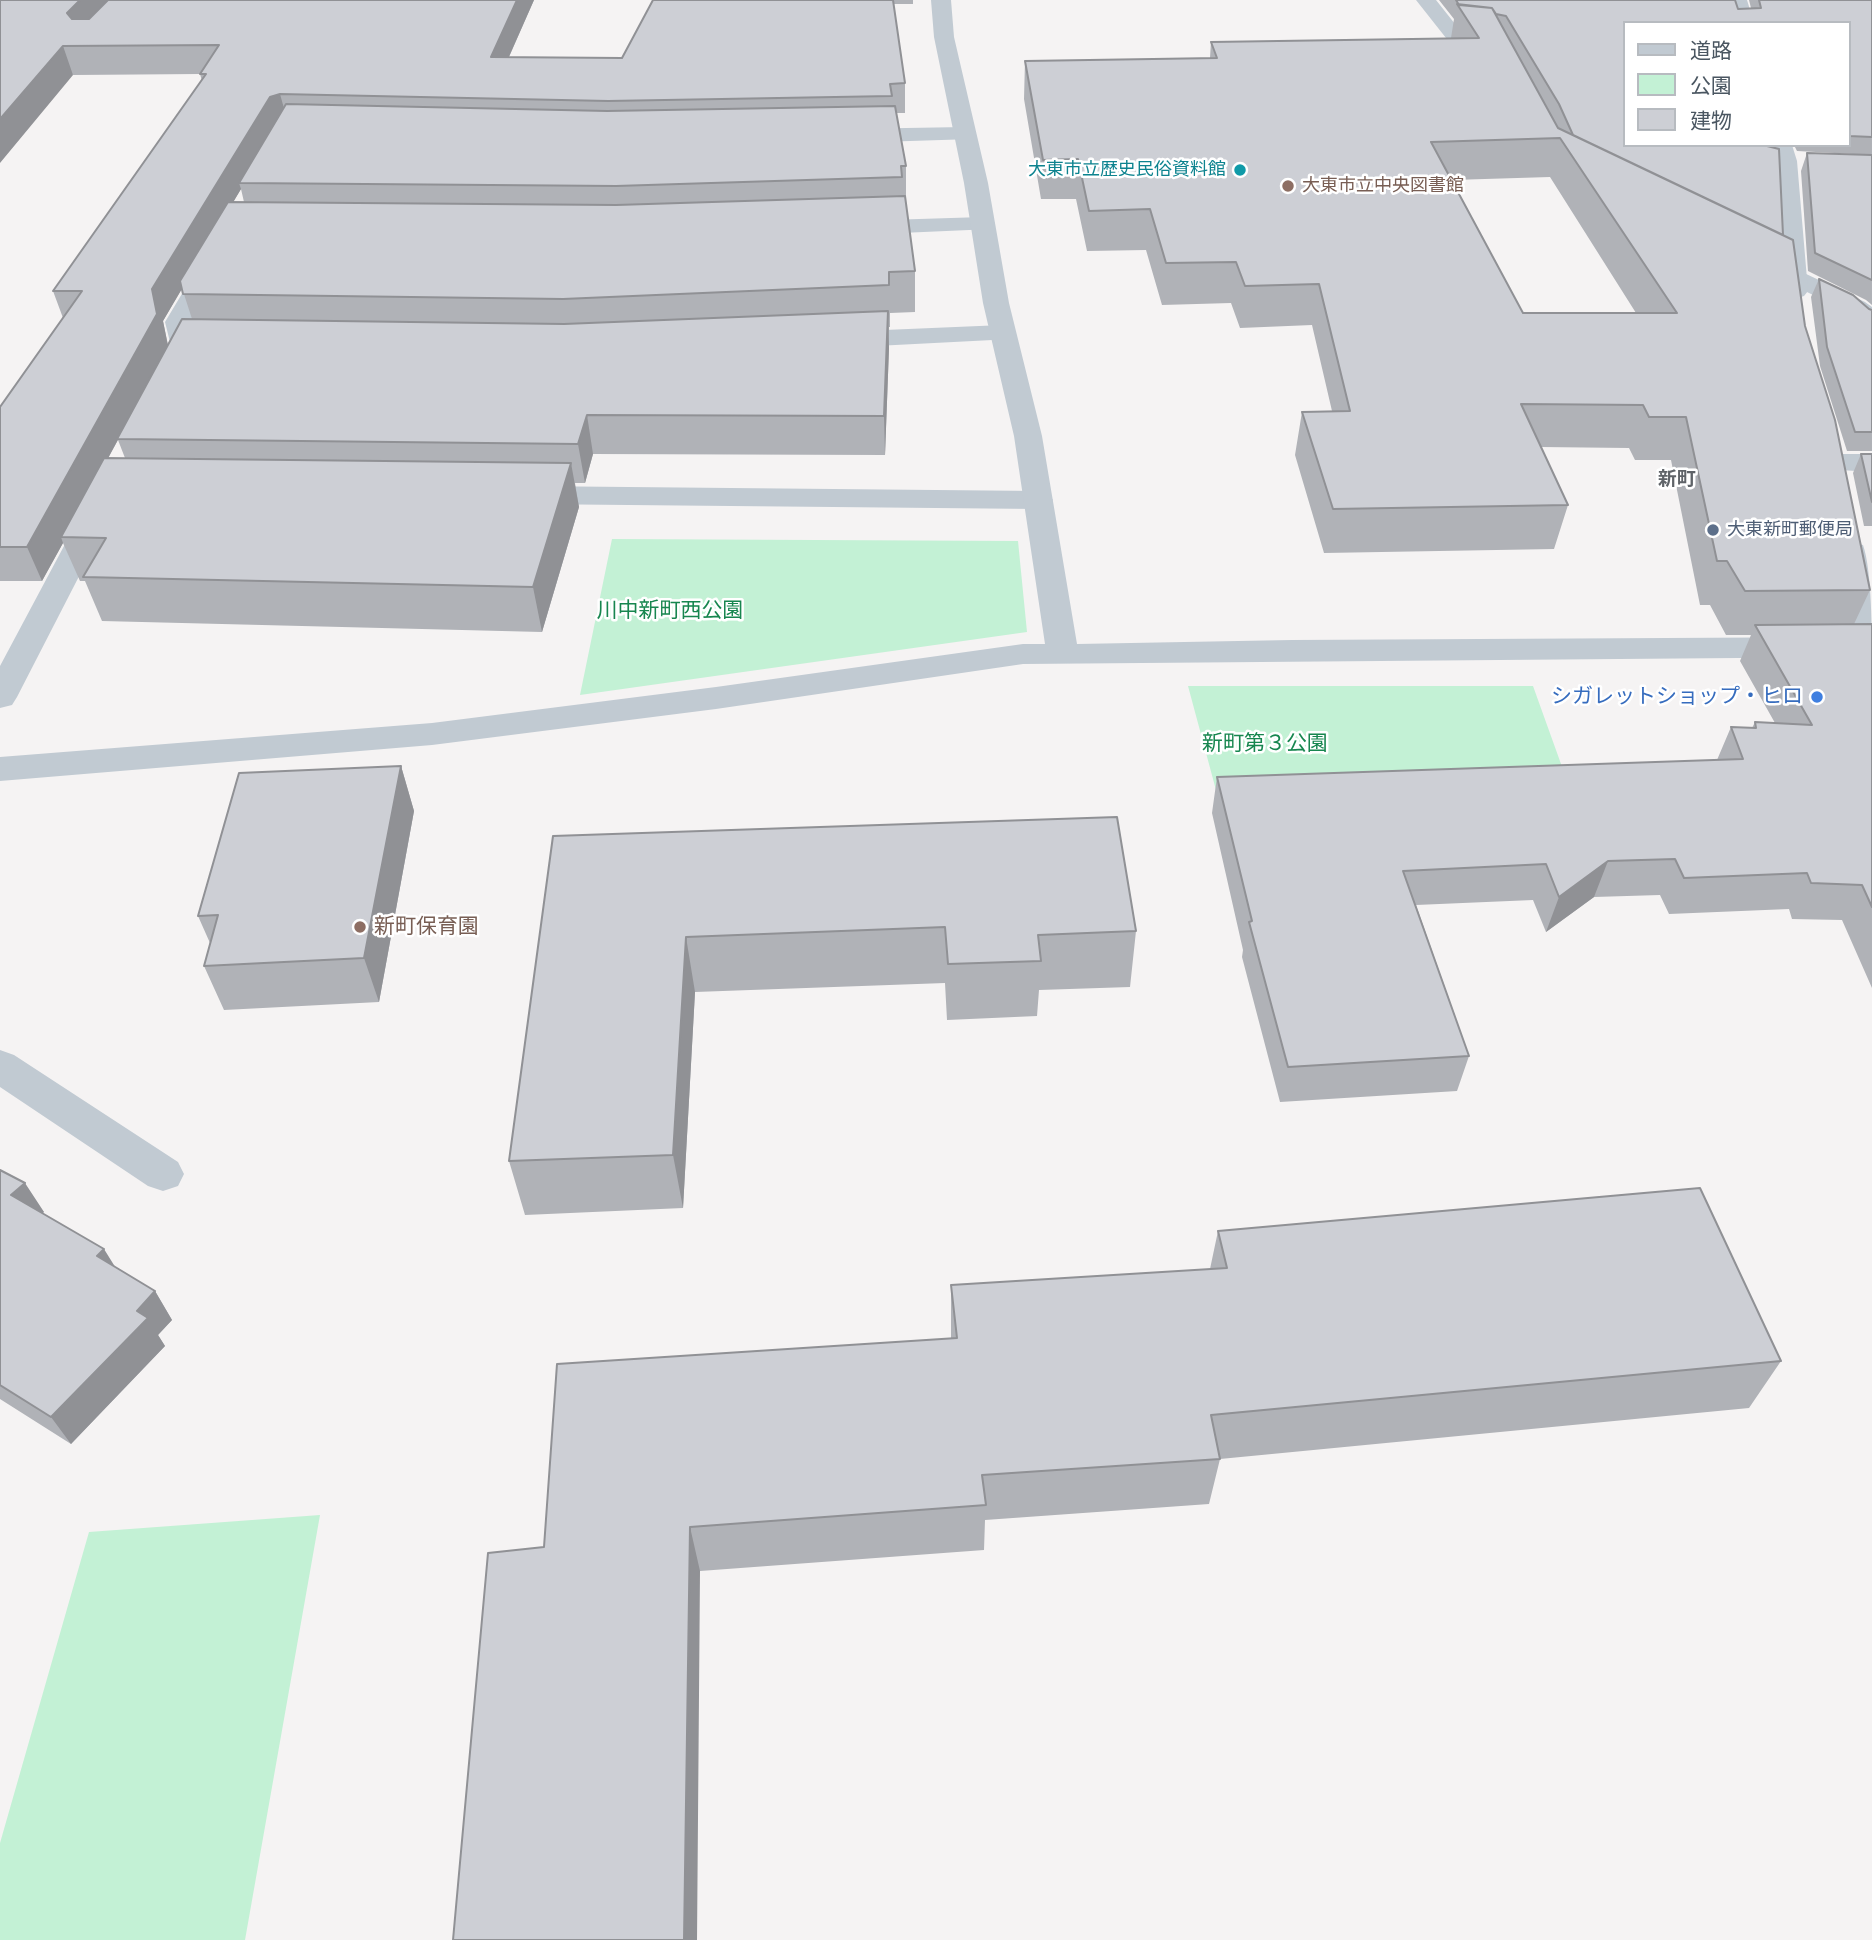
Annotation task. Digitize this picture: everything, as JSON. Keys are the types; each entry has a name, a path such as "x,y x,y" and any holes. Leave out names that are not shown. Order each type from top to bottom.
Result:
{"street":[{"path":"941,0 944,37 1003,333 1028,436 1063,655"},
{"path":"1426,0 1453,34 1493,38 1507,63"},
{"path":"1737,0 1743,21"},
{"path":"829,136 965,134"},
{"path":"1785,156 1798,314"},
{"path":"829,229 983,224"},
{"path":"159,394 184,346 178,322 223,244"},
{"path":"1743,250 1856,306 1872,320"},
{"path":"814,341 1003,333"},
{"path":"184,346 212,347"},
{"path":"1833,464 1872,463"},
{"path":"0,697 109,490"},
{"path":"497,494 1038,500"},
{"path":"0,768 432,734 716,698 1023,653 1063,655 1292,650 1871,650 1847,527"},
{"path":"0,1066 163,1174"}],"green space":[{"name":"川中新町西公園","path":"612,539 1018,541 1027,632 580,695"},
{"name":"新町第３公園","path":"1188,686 1533,686 1570,789 1220,805"},
{"path":"320,1515 245,1940 0,1940 0,1843 89,1532"}],"building":[{"path":"0,0 80,0 67,13 72,19 89,19 108,0 517,0 491,57 622,58 653,0 893,0 905,83 890,84 892,96 608,101 280,94 270,97 152,289 157,314 27,547 0,547 0,407 82,291 53,291 206,74 200,74 219,45 63,46 0,119"},
{"path":"1456,0 1735,0 1738,9 1761,8 1759,0 1872,0 1872,137 1851,136 1851,21 1624,21 1624,147 1779,149 1783,235 1573,135 1559,104 1506,16 1496,14 1492,8 1459,5"},
{"path":"1457,4 1492,8 1558,128 1793,240 1805,326 1835,420 1870,590 1745,591 1727,561 1717,561 1686,417 1649,417 1643,405 1521,404 1568,505 1333,509 1302,412 1350,411 1319,284 1245,286 1236,262 1166,263 1150,209 1089,211 1078,159 1043,160 1025,61 1217,58 1211,42 1479,38","holes":["1560,138 1677,313 1523,313 1431,142"]},
{"path":"286,104 607,111 895,106 906,166 901,166 902,177 616,186 239,183"},
{"path":"1807,153 1872,155 1872,280 1815,253"},
{"path":"905,196 915,271 889,272 889,285 563,299 183,294 180,281 228,202 616,205"},
{"path":"1819,279 1853,295 1872,310 1872,432 1855,432 1827,347"},
{"path":"888,311 884,416 587,415 578,444 117,439 182,319 564,324"},
{"path":"1861,454 1872,454 1872,502"},
{"path":"104,458 571,463 533,587 83,577 106,538 61,537"},
{"path":"1872,624 1872,907 1862,885 1811,883 1807,873 1684,878 1675,859 1608,861 1559,897 1546,864 1403,871 1469,1056 1288,1067 1249,922 1252,921 1217,777 1743,759 1731,727 1756,728 1755,722 1812,725 1755,625"},
{"path":"401,766 364,958 204,966 218,915 198,916 239,773"},
{"path":"1117,817 1136,931 1038,935 1041,961 948,964 945,927 686,937 673,1155 509,1161 553,836"},
{"path":"0,1170 25,1183 11,1195 104,1249 97,1256 155,1291 137,1311 148,1318 51,1417 0,1385"},
{"path":"1700,1188 1781,1361 1211,1415 1220,1459 982,1475 986,1505 690,1527 684,1940 453,1940 488,1553 544,1547 557,1364 957,1338 951,1285 1227,1268 1218,1231"}],"place":[{"name":"大東市立歴史民俗資料館","path":"1240,170"},
{"name":"大東市立中央図書館","path":"1288,186"},
{"name":"大東新町郵便局","path":"1713,530"},
{"name":"シガレットショップ・ヒロ","path":"1817,697"},
{"name":"新町保育園","path":"360,927"}],"district":[{"name":"新町","path":"1677,480"}]}
